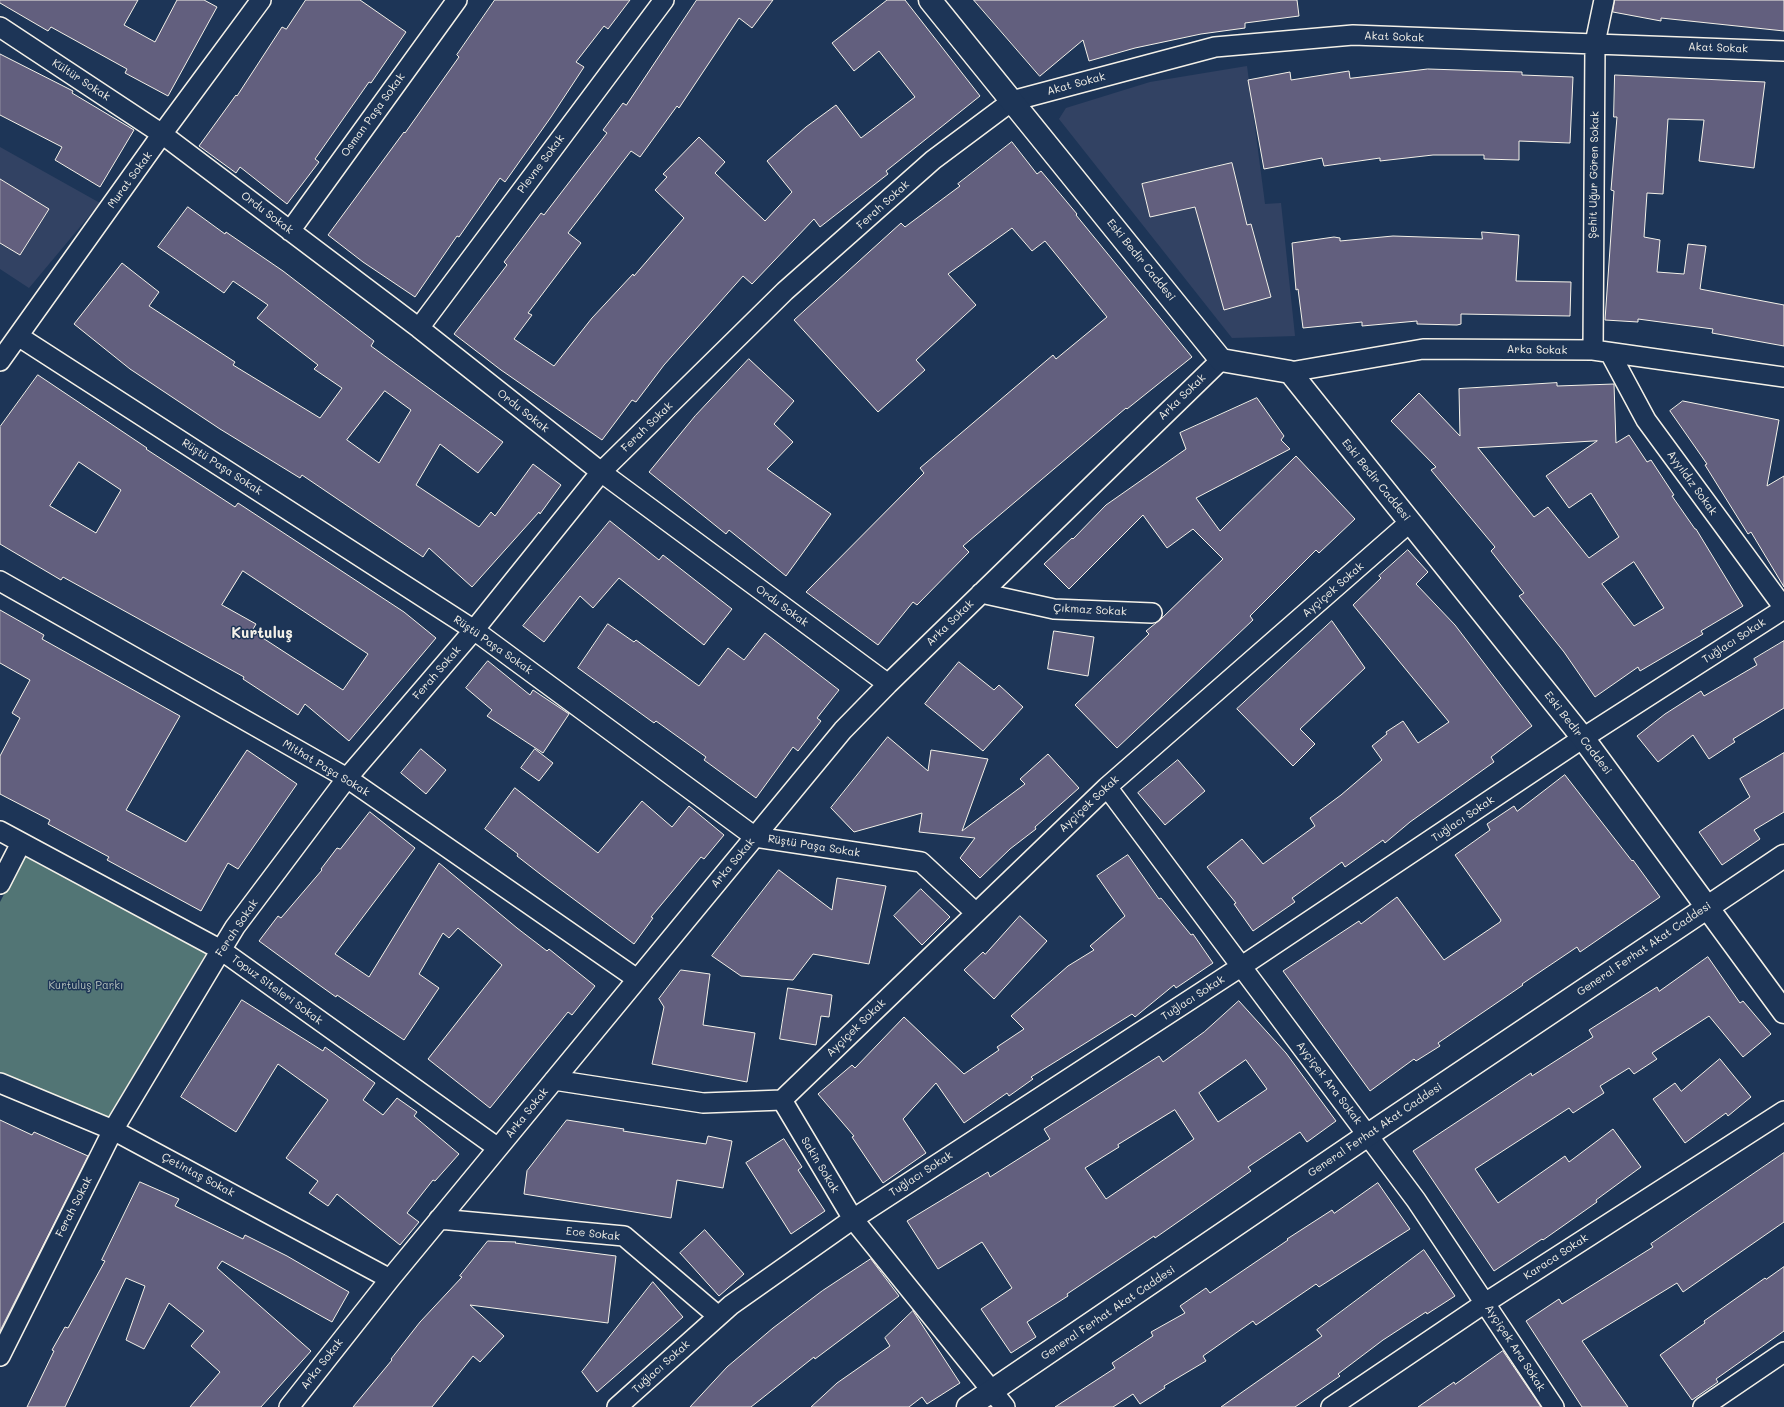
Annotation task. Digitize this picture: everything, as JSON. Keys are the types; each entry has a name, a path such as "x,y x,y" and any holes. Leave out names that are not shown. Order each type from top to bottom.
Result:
{"main road":[{"name":"Eski Bedir Caddesi","path":"930,0 1221,360"},
{"path":"1221,360 1290,372"},
{"name":"Eski Bedir Caddesi","path":"1290,372 1583,738 1708,906 1784,1012"},
{"name":"General Ferhat Akat Caddesi","path":"968,1407 999,1399 1368,1135 1784,856"}],"street":[{"name":"Murat Sokak","path":"0,361 162,134 261,0"},
{"name":"Osman Paşa Sokak","path":"290,231 457,0"},
{"name":"Plevne Sokak","path":"419,328 664,0"},
{"name":"Şehit Uğur Gören Sokak","path":"1601,351 1596,43 1604,0"},
{"name":"Kültür Sokak","path":"0,27 162,134"},
{"name":"Akat Sokak","path":"1012,101 1215,47 1353,35 1784,51"},
{"name":"Ferah Sokak","path":"0,1356 113,1130 235,926 347,778 474,630 601,472 785,291 933,160 1012,101"},
{"name":"Ordu Sokak","path":"162,134 419,328 601,472 888,684"},
{"name":"Rüştü Paşa Sokak","path":"18,336 474,630 755,837 921,862 976,913"},
{"name":"Arka Sokak","path":"1290,372 1423,349 1601,351 1784,377"},
{"name":"Ayyıldız Sokak","path":"1601,351 1646,420 1784,609"},
{"name":"Arka Sokak","path":"289,1407 439,1219 843,730 888,684 1221,360"},
{"name":"Ayçiçek Sokak","path":"782,1100 1107,787 1410,522"},
{"name":"Mithat Paşa Sokak","path":"0,581 347,778 637,979"},
{"name":"Çıkmaz Sokak","path":"981,593 1054,609 1152,614"},
{"name":"Tuğlacı Sokak","path":"617,1407 718,1316 852,1219 1242,966 1583,738 1784,609"},
{"name":"Ayçiçek Ara Sokak","path":"1107,787 1416,1200 1554,1407"},
{"name":"Topuz Siteleri Sokak","path":"0,831 221,950 498,1148"},
{"path":"0,884 22,843"},
{"path":"554,1080 703,1103 782,1100"},
{"name":"Çetintaş Sokak","path":"0,1084 113,1130 390,1279"},
{"name":"Sakin Sokak","path":"782,1100 852,1219 999,1399"},
{"name":"Karaca Sokak","path":"1331,1407 1485,1302 1784,1111"},
{"name":"Ece Sokak","path":"439,1219 624,1236 718,1316"},
{"path":"1704,1407 1784,1352"}],"shaded area":[{"path":"1247,66 1265,204 1281,203 1295,336 1232,338 1059,119 1066,108 1150,82"},
{"path":"0,147 100,203 29,288 0,269"}],"green space":[{"name":"Kurtuluş Parkı","path":"24,856 207,952 108,1118 0,1073 0,902"}],"building":[{"path":"0,0 138,0 124,25 155,42 177,0 204,0 217,7 168,96 125,73 127,69 51,27 48,31 0,3"},
{"path":"306,0 360,0 406,32 371,83 369,82 315,159 319,162 287,204 240,167 236,173 199,146 236,95 237,96 282,27 286,29"},
{"path":"495,0 630,0 608,29 604,26 576,62 584,67 551,117 505,182 500,178 459,237 457,236 415,297 363,262 328,235 404,132 405,133 459,57 457,55"},
{"path":"697,0 773,0 752,28 739,18 679,108 677,106 640,157 631,151 568,233 581,243 528,313 532,315 514,339 554,366 592,318 633,274 634,276 684,218 655,190 667,177 663,174 699,137 725,162 715,173 765,221 792,192 767,161 806,127 836,105 861,138 915,97 879,51 854,71 832,43 887,0 905,0 980,96 886,171 888,174 820,227 814,219 752,284 743,276 664,365 636,402 632,400 602,440 501,370 454,334 507,265 504,262 541,213 544,215 607,133 603,130 623,103 626,105"},
{"path":"974,0 1297,0 1299,16 1245,23 1245,28 1201,34 1135,48 1089,61 1083,40 1040,76"},
{"path":"1615,0 1784,0 1784,31 1661,18 1661,21 1613,12"},
{"path":"0,54 73,91 72,93 134,130 100,187 55,160 62,147 0,115"},
{"path":"1428,69 1522,72 1522,75 1573,77 1570,143 1519,141 1519,160 1484,159 1484,155 1433,155 1380,161 1380,158 1324,166 1322,158 1264,169 1248,80 1290,72 1291,80 1349,71 1350,78"},
{"path":"1615,75 1765,82 1754,168 1699,161 1704,120 1668,119 1663,194 1647,193 1644,237 1660,240 1657,272 1684,274 1688,244 1706,246 1700,289 1784,305 1784,346 1712,333 1713,329 1638,319 1638,322 1605,320 1614,191 1611,190 1617,117 1614,117"},
{"path":"1012,142 1037,174 1041,171 1077,214 1076,215 1192,357 1127,409 1126,408 963,546 969,552 917,605 913,602 878,645 806,592 924,473 920,468 1053,355 1056,359 1107,317 1045,241 1032,251 1012,228 948,274 976,305 916,360 925,370 878,412 794,320 901,223 905,227 960,186 958,184"},
{"path":"1232,163 1247,225 1251,224 1271,297 1224,310 1195,207 1150,217 1142,184"},
{"path":"0,179 49,209 20,255 0,243"},
{"path":"188,207 225,234 226,232 283,271 374,341 371,346 503,442 478,473 440,444 416,485 479,527 491,512 495,516 533,464 561,485 540,514 539,512 472,587 429,548 423,557 302,475 300,478 220,429 130,369 74,324 122,263 159,292 149,306 235,362 233,365 320,418 342,388 314,369 318,365 257,318 268,305 233,281 224,293 158,247","holes":["385,391 411,410 379,463 347,440"]},
{"path":"1482,232 1519,235 1516,281 1571,282 1570,316 1461,314 1461,324 1457,325 1417,324 1417,321 1362,326 1362,322 1303,328 1298,289 1296,290 1292,243 1334,237 1340,238 1340,241 1393,236 1482,239"},
{"path":"749,359 794,401 774,424 793,442 767,469 831,514 786,576 729,530 726,534 649,472 695,416"},
{"path":"38,375 147,448 146,449 235,507 238,503 404,612 436,638 349,741 305,704 298,715 243,679 244,677 63,577 61,580 0,544 0,427","holes":["79,462 121,490 96,533 50,506","243,571 368,654 343,690 252,631 256,624 222,605"]},
{"path":"1557,383 1557,386 1614,384 1616,443 1629,435 1647,462 1651,460 1674,495 1672,496 1696,529 1743,606 1701,631 1703,634 1640,671 1638,667 1595,697 1564,652 1519,596 1524,593 1491,551 1495,547 1431,470 1436,467 1391,421 1419,393 1460,436 1459,389","holes":["1597,441 1546,476 1569,508 1591,493 1619,537 1589,558 1548,507 1534,517 1478,448","1634,562 1664,608 1634,626 1602,584"]},
{"path":"1257,398 1284,436 1281,440 1290,449 1196,498 1220,531 1296,456 1355,519 1319,553 1316,550 1250,616 1253,620 1117,748 1075,705 1149,634 1146,631 1161,619 1223,559 1193,529 1167,548 1143,515 1069,589 1044,564 1072,538 1073,539 1106,505 1186,449 1180,433"},
{"path":"1683,401 1779,420 1767,486 1784,476 1784,587 1751,532 1748,534 1705,465 1707,464 1670,411"},
{"path":"610,521 659,560 663,555 732,609 704,645 619,578 593,608 580,596 544,642 523,626"},
{"path":"1408,550 1428,572 1416,584 1455,625 1532,726 1491,757 1494,762 1410,822 1385,843 1383,840 1345,867 1342,862 1292,898 1295,902 1253,931 1234,904 1236,903 1207,867 1242,839 1263,864 1315,826 1310,818 1341,795 1382,760 1372,746 1387,734 1386,732 1403,721 1418,743 1449,722 1353,605 1381,578 1379,576"},
{"path":"0,610 44,635 42,639 180,716 126,810 186,842 247,750 297,784 238,869 228,863 201,911 107,860 109,857 48,824 50,820 0,794 0,756 20,718 12,713 30,680 0,663"},
{"path":"1332,621 1365,668 1300,729 1315,744 1293,766 1237,709"},
{"path":"608,624 634,642 636,640 699,686 728,648 744,660 765,633 839,690 817,718 821,721 798,751 793,747 756,798 704,760 706,757 656,721 654,723 578,668"},
{"path":"1054,631 1094,637 1088,676 1048,669"},
{"path":"1784,641 1784,708 1733,739 1735,742 1709,759 1693,735 1658,762 1637,736 1665,714 1701,691 1704,696 1757,665 1754,659"},
{"path":"488,661 530,695 533,690 569,714 543,753 487,716 492,710 466,688"},
{"path":"959,662 994,690 999,685 1023,707 983,751 925,704"},
{"path":"888,737 928,771 931,750 988,759 962,831 1025,784 1020,779 1048,754 1079,788 1035,827 1036,829 1010,849 980,878 960,858 975,838 919,832 922,813 854,832 831,808"},
{"path":"421,749 446,770 426,794 401,773"},
{"path":"535,749 553,763 539,781 521,768"},
{"path":"1784,753 1784,812 1754,830 1760,839 1722,865 1699,832 1750,797 1740,779"},
{"path":"1178,760 1205,791 1165,825 1138,793"},
{"path":"1565,775 1632,861 1633,860 1660,897 1580,952 1577,947 1438,1043 1440,1046 1416,1061 1414,1059 1370,1091 1283,971 1359,921 1361,924 1397,897 1444,960 1500,922 1501,920 1455,855 1490,830 1487,824 1514,806 1517,811"},
{"path":"515,788 598,853 642,801 672,827 689,806 724,835 704,859 701,857 651,917 653,918 634,944 544,877 517,856 518,854 485,829"},
{"path":"370,812 415,848 335,954 369,977 439,863 517,928 547,951 549,949 595,986 572,1015 568,1012 490,1108 428,1059 502,965 458,928 449,938 443,933 419,974 439,988 404,1040 337,995 336,997 259,941 278,916 281,918 322,870 321,869 337,848 340,849"},
{"path":"1128,855 1159,899 1161,898 1191,935 1193,934 1213,963 1176,988 1174,985 1135,1017 1132,1014 1031,1077 1033,1079 1009,1096 1007,1093 964,1123 936,1083 903,1119 926,1153 883,1183 852,1137 854,1136 818,1094 852,1065 855,1068 904,1017 964,1074 999,1050 997,1047 1024,1029 1011,1016 1068,966 1094,950 1090,946 1125,916 1097,876"},
{"path":"779,870 832,910 837,878 886,886 869,964 813,954 793,980 741,976 712,956"},
{"path":"921,889 950,917 922,945 894,916"},
{"path":"1020,916 1047,941 994,999 964,970 983,952 985,954"},
{"path":"1708,957 1740,1003 1743,1001 1771,1034 1743,1057 1709,1016 1652,1053 1657,1059 1634,1074 1629,1068 1600,1086 1604,1093 1573,1113 1569,1108 1475,1169 1498,1203 1565,1156 1569,1162 1613,1129 1641,1167 1596,1200 1597,1202 1543,1240 1542,1239 1494,1271 1413,1151 1531,1073 1532,1076 1593,1037 1589,1030 1657,987 1659,991"},
{"path":"681,970 710,974 703,1025 755,1033 747,1082 652,1064 664,1007 659,999"},
{"path":"788,988 832,995 829,1017 821,1016 816,1045 780,1039"},
{"path":"242,1000 323,1051 325,1047 375,1083 363,1100 383,1115 397,1098 417,1112 414,1116 459,1154 435,1181 433,1180 407,1213 419,1222 400,1245 337,1194 328,1206 309,1193 318,1181 286,1158 328,1100 278,1064 236,1132 181,1097"},
{"path":"1239,1001 1286,1053 1336,1121 1307,1142 1300,1132 1248,1167 1251,1171 1155,1238 1154,1236 1067,1294 1068,1296 1027,1322 1036,1337 1011,1353 981,1309 1012,1288 982,1242 938,1269 907,1221 988,1172 990,1177 1050,1139 1044,1129 1159,1056 1163,1062 1204,1032","holes":["1246,1060 1267,1089 1218,1122 1199,1093","1175,1110 1194,1139 1106,1199 1085,1168 1119,1147 1118,1145"]},
{"path":"1720,1059 1751,1097 1728,1116 1726,1113 1685,1143 1653,1099 1675,1083 1681,1091"},
{"path":"0,1120 32,1135 34,1132 88,1156 0,1331"},
{"path":"567,1120 624,1129 623,1131 706,1144 708,1136 732,1141 723,1188 677,1180 671,1218 524,1194 527,1171"},
{"path":"784,1139 802,1167 798,1170 825,1211 791,1234 746,1163"},
{"path":"1784,1153 1784,1222 1683,1292 1677,1283 1582,1341 1628,1407 1582,1407 1526,1321 1559,1299 1562,1304 1653,1247 1651,1244"},
{"path":"140,1182 179,1199 175,1206 243,1239 245,1235 287,1256 349,1292 332,1322 222,1261 217,1268 311,1351 261,1407 190,1407 220,1372 191,1346 204,1331 169,1303 144,1349 126,1340 145,1286 126,1278 65,1407 27,1407 54,1351 52,1350 65,1327 68,1328 105,1261 102,1260"},
{"path":"1378,1183 1410,1229 1319,1287 1316,1284 1256,1325 1253,1321 1203,1356 1206,1361 1164,1386 1165,1388 1140,1404 1133,1394 1113,1407 1055,1407 1115,1368 1112,1363 1153,1336 1151,1332 1185,1313 1180,1306 1206,1288 1210,1293 1288,1240 1287,1239 1332,1210 1334,1213"},
{"path":"705,1230 744,1274 719,1296 680,1253"},
{"path":"488,1241 516,1242 515,1243 616,1256 608,1323 470,1305 504,1336 480,1362 473,1356 432,1407 353,1407 392,1360 391,1359 420,1322 462,1277 460,1276"},
{"path":"1424,1250 1455,1296 1427,1314 1426,1312 1383,1340 1338,1374 1340,1376 1295,1407 1221,1407 1322,1336 1317,1330"},
{"path":"871,1259 899,1296 815,1359 814,1357 751,1407 690,1407 727,1367 773,1328 822,1291"},
{"path":"1784,1267 1784,1331 1716,1379 1718,1382 1692,1400 1660,1355 1705,1323 1704,1321 1765,1278 1766,1279"},
{"path":"653,1282 683,1317 597,1392 582,1372"},
{"path":"913,1311 960,1383 927,1404 922,1397 909,1407 811,1407 837,1383 890,1346 885,1338"},
{"path":"1503,1351 1541,1407 1418,1407 1454,1382 1455,1384"}],"district":[{"name":"Kurtuluş","path":"262,633"}]}
